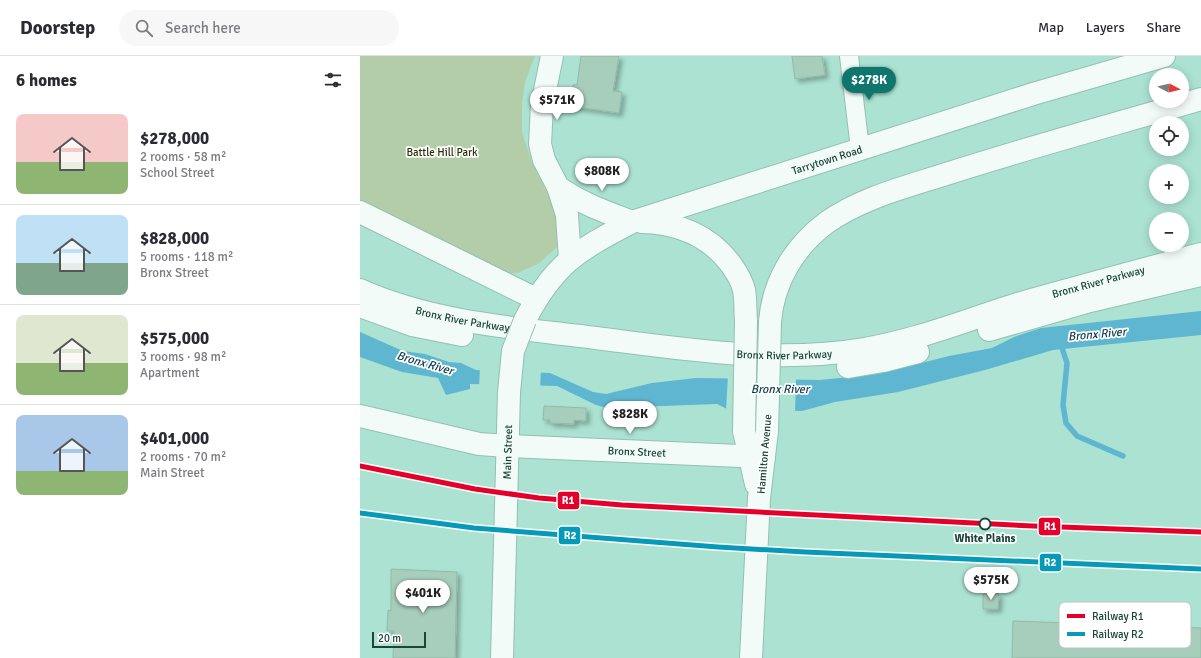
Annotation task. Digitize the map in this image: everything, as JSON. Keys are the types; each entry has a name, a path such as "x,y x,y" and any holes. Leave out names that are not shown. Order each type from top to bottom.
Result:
{"main road":[{"path":"552,56 542,105 540,144 544,160 558,187 567,215 570,258"},
{"name":"Tarrytown Road","path":"525,320 536,299 558,270 570,258 600,238 632,222 1032,94 1164,56"},
{"name":"Hamilton Avenue","path":"751,658 759,498 757,457 767,432 770,322 775,292 790,261 813,234 841,214 892,192 967,167 1201,100"},
{"path":"558,187 570,196 591,206 632,222 663,224 676,227 700,237 719,249 741,281 744,290 746,321 744,431 757,457"},
{"path":"360,212 536,299"},
{"name":"Bronx River Parkway","path":"360,290 409,308 460,320 703,350 793,355 848,352 908,339 1039,298 1201,254"},
{"name":"Bronx River Parkway","path":"360,306 412,325 467,336 695,364 753,368 814,369 851,366 900,357 1057,309 1201,275"},
{"name":"Main Street","path":"502,658 509,392 513,351 525,320"},
{"name":"Bronx Street","path":"360,416 479,444 757,457"}],"street":[{"path":"849,56 860,149"}],"green space":[{"name":"Battle Hill Park","path":"360,56 535,56 525,82 522,104 522,133 532,162 561,218 559,245 538,264 517,273 501,274 360,204"}],"water":[{"name":"Bronx River","path":"1201,311 1201,335 1053,350 985,370 898,392 835,402 802,411 727,409 717,404 607,408 596,405 557,386 470,384 470,389 446,395 438,378 402,372 360,357 360,332 403,351 425,354 449,362 461,363 476,370 550,373 593,392 606,394 652,383 696,378 820,380 878,374 949,356 992,348 1014,337 1041,328"}],"pier":[{"path":"480,368 541,371 540,388 479,386"},
{"path":"728,375 796,378 795,413 726,411"}],"building":[{"path":"581,56 619,56 613,91 622,92 619,113 570,106 573,85 577,85"},
{"path":"792,56 822,56 825,75 795,79"},
{"path":"544,406 586,408 586,421 574,420 574,424 550,423 550,420 543,420"},
{"path":"391,569 457,572 455,658 393,658 394,631 387,631 388,610 391,611"},
{"path":"983,594 999,594 998,609 983,609"},
{"path":"1013,621 1059,623 1059,648 1191,648 1191,628 1201,628 1201,658 1012,658"}],"waterway":[{"path":"1060,342 1067,363 1063,405 1066,423 1077,436 1123,456"}],"rail line":[{"name":"R1","path":"360,466 475,489 539,498 622,505 1033,526 1201,532"},
{"name":"R2","path":"360,513 474,528 718,547 1201,569"}],"place":[{"name":"White Plains","path":"985,524"}]}
